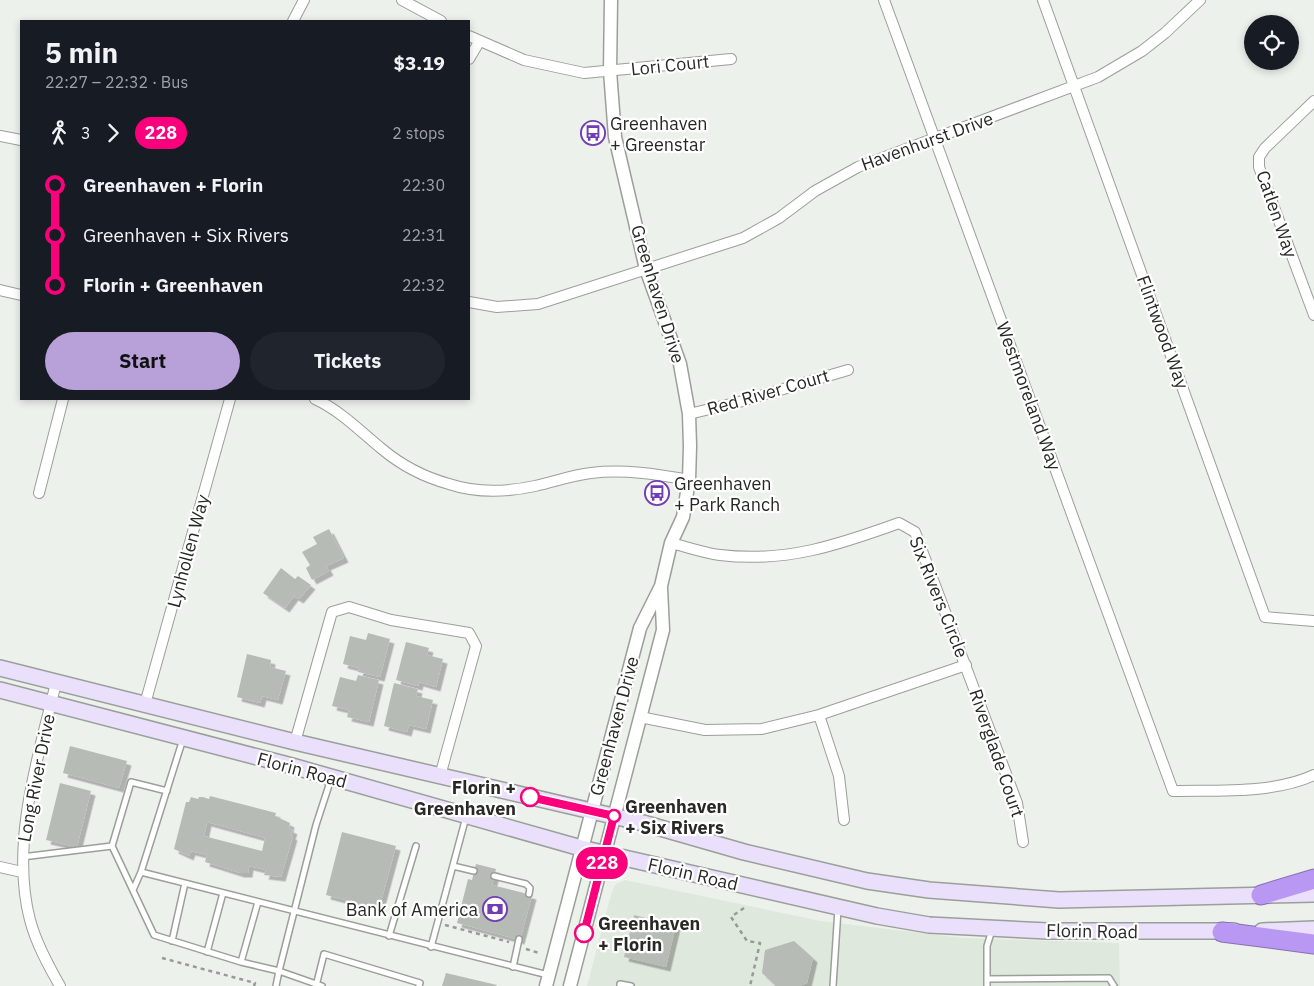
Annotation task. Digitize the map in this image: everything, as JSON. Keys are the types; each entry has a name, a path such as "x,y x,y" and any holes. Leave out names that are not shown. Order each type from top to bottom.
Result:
{"highway":[{"path":"1261,895 1314,879"},
{"path":"1222,932 1314,944"}],"main road":[{"name":"Florin Road","path":"0,668 295,742 614,816 806,867 867,881 929,890 1059,900 1314,894"},
{"name":"Florin Road","path":"0,690 332,778 581,848 839,907 929,925 1222,932 1314,929"}],"street":[{"path":"294,20 304,0"},
{"path":"402,0 439,20"},
{"name":"Greenhaven Drive","path":"547,981 640,628 661,586 671,543 683,517 689,480 689,414 680,364 646,269 615,137 610,71 611,0"},
{"name":"Westmoreland Way","path":"884,0 1173,792 1269,787 1289,784 1314,775"},
{"name":"Flintwood Way","path":"1043,0 1265,617 1314,621"},
{"name":"Havenhurst Drive","path":"470,302 497,307 538,304 743,238 779,218 836,178 880,158 1075,87 1116,67 1142,51 1165,33 1200,0"},
{"name":"Lori Court","path":"470,37 517,58 584,73 731,59"},
{"path":"470,57 479,42"},
{"name":"Catlen Way","path":"1314,101 1265,148 1259,157 1259,167 1314,316"},
{"path":"0,136 20,140"},
{"path":"0,290 20,295"},
{"name":"Red River Court","path":"689,414 848,370"},
{"path":"39,493 63,400"},
{"name":"Lynhollen Way","path":"145,704 230,400"},
{"path":"317,400 353,424 402,464 427,476 457,486 480,490 510,490 576,475 608,472 635,472 689,480"},
{"name":"Six Rivers Circle","path":"640,717 687,727 731,731 762,729 819,715 966,665 915,532 899,523 832,547 776,556 719,555 671,543"},
{"name":"Greenhaven Drive","path":"570,986 662,630 661,586"},
{"path":"295,742 332,612 349,607 390,620 469,633 476,646 440,776"},
{"name":"Riverglade Court","path":"966,665 1016,803 1023,842"},
{"name":"Long River Drive","path":"56,683 25,820 22,872 30,921 38,943 60,986"},
{"path":"819,715 840,776 844,820"},
{"path":"0,867 22,872"}],"lane":[{"path":"133,890 141,872 183,738"},
{"path":"276,986 316,825 332,778"},
{"path":"167,792 131,782 112,846 154,935 241,962 279,971 318,985 324,954 420,983 419,986"},
{"path":"431,947 466,816"},
{"path":"22,857 112,846"},
{"path":"389,936 416,846"},
{"path":"453,866 474,871"},
{"path":"141,872 512,967 547,981"},
{"path":"494,876 526,884 530,888 529,894"},
{"path":"172,941 185,883"},
{"path":"207,952 223,893"},
{"path":"241,962 258,902"},
{"path":"833,986 839,907"},
{"path":"987,986 987,946 992,928"},
{"path":"512,967 518,942"},
{"path":"987,979 1109,978 1114,986"},
{"path":"620,986 620,984 631,986"}],"path":[{"path":"744,908 731,917 747,941 760,944 750,986"},
{"path":"443,925 518,942 538,953"},
{"path":"162,958 255,983 254,986"}],"shaded area":[{"path":"625,880 821,921 963,938 1119,943 1120,986 587,986 612,891 616,884"}],"building":[{"path":"329,529 344,558 326,566 329,571 312,580 306,568 310,565 302,552 317,544 313,537"},
{"path":"281,568 295,579 298,576 311,585 299,599 294,596 285,608 263,593"},
{"path":"368,633 390,639 380,677 358,672 359,668 343,664 350,636 366,640"},
{"path":"406,642 429,648 427,655 443,659 436,687 419,682 418,686 396,680"},
{"path":"247,654 271,660 270,667 286,671 278,700 262,696 260,703 237,697"},
{"path":"358,675 379,680 369,722 347,717 349,710 332,706 340,677 356,681"},
{"path":"394,683 418,689 416,696 433,700 426,729 409,725 407,732 384,726"},
{"path":"70,746 127,761 119,788 63,773"},
{"path":"60,783 91,791 77,847 46,840"},
{"path":"210,796 276,813 275,816 290,823 289,828 293,830 291,835 293,836 281,877 264,875 266,870 249,866 248,873 240,873 205,862 207,855 191,851 189,856 174,849 186,802 189,802 191,797 209,799","holes":["207,822 265,838 262,851 204,836"]},
{"path":"342,832 396,846 379,909 326,895"},
{"name":"Bank of America","path":"476,864 496,869 492,885 532,895 520,940 457,923 468,879 472,880"},
{"path":"634,915 676,925 666,967 624,957"},
{"path":"794,941 813,958 807,983 799,986 776,986 762,973 765,950"},
{"path":"446,973 497,985 442,986"}],"bus line":[{"name":"228","path":"530,797 614,816 584,933"}],"place":[{"name":"Greenhaven + Greenstar","path":"593,133"},
{"name":"Greenhaven + Park Ranch","path":"657,493"},
{"name":"Florin + Greenhaven","path":"530,797"},
{"name":"Greenhaven + Six Rivers","path":"614,816"},
{"name":"Bank of America","path":"495,909"},
{"name":"Greenhaven + Florin","path":"584,933"}]}
